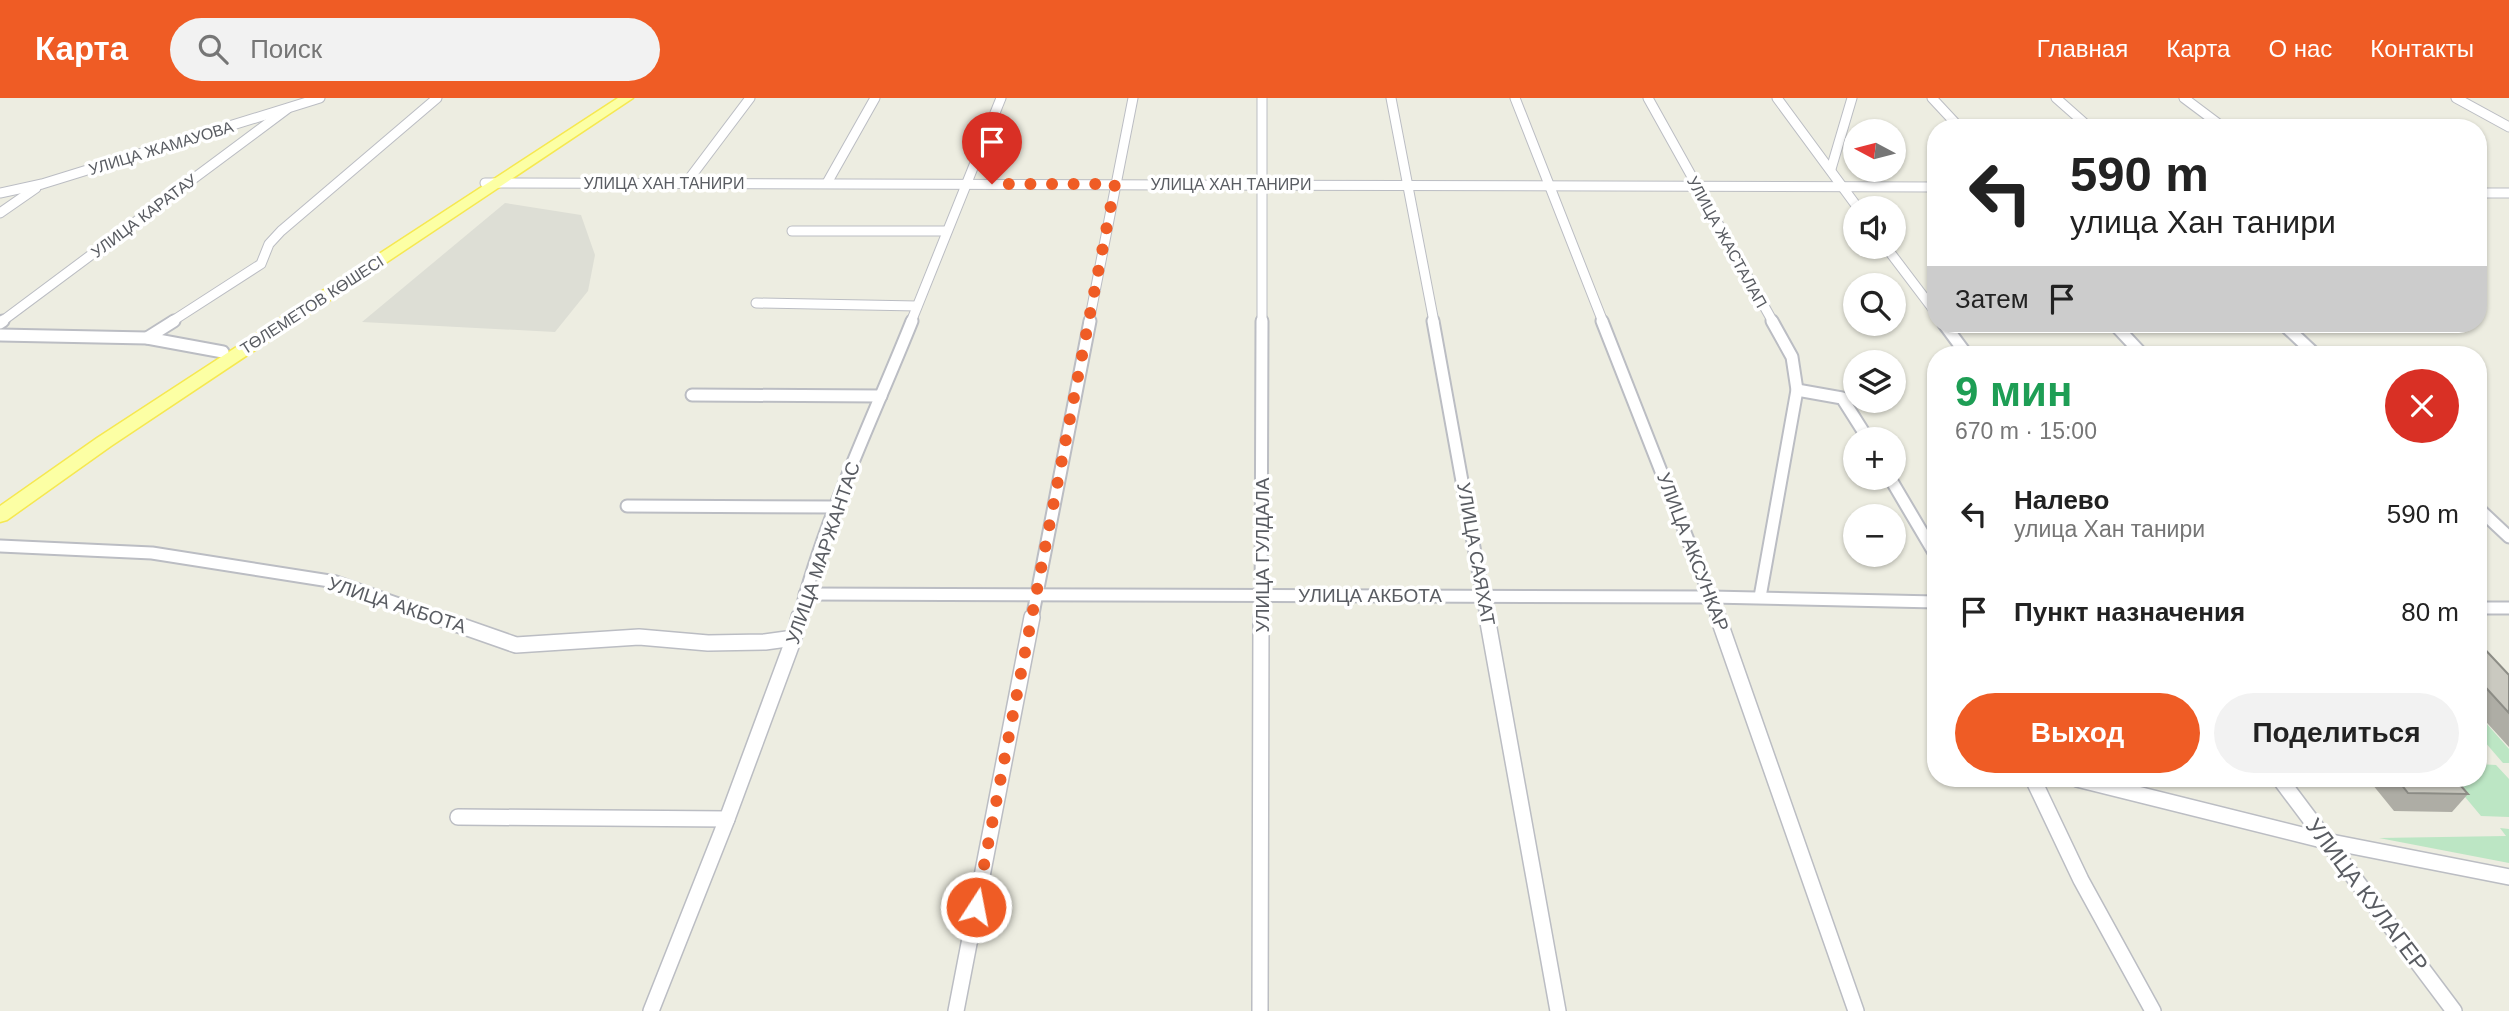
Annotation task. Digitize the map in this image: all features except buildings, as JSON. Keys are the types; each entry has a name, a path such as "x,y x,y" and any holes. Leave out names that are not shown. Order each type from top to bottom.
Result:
{"main road":[{"name":"ТӨЛЕМЕТОВ КӨШЕСІ","path":"0,516 104,442 492,183 613,98"},
{"name":"ТӨЛЕМЕТОВ КӨШЕСІ","path":"0,502 223,352 627,98"}],"street":[{"name":"УЛИЦА ЖАМАУОВА","path":"0,193 42,184 320,98"},
{"path":"147,338 261,264 269,244 281,231 437,98"},
{"path":"686,183 750,98"},
{"path":"827,183 875,98"},
{"name":"УЛИЦА МАРЖАНТАС","path":"651,1011 727,819 794,638 805,594 837,507 1001,98"},
{"path":"956,1011 1133,98"},
{"name":"УЛИЦА ГУЛДАЛА","path":"1260,1011 1262,98"},
{"name":"УЛИЦА САЯХАТ","path":"1391,98 1558,1011"},
{"name":"УЛИЦА АКСУНКАР","path":"1516,98 1711,597 1856,1011"},
{"name":"УЛИЦА ЖАСТАЛАП","path":"1648,98 1792,358 1797,390 1760,597"},
{"path":"1777,98 1849,196"},
{"path":"1831,169 1852,98"},
{"path":"1933,98 1952,119"},
{"path":"2056,98 2080,119"},
{"path":"2184,98 2212,119"},
{"path":"2456,98 2509,127"},
{"name":"УЛИЦА КАРАТАУ","path":"0,323 287,109"},
{"name":"УЛИЦА ХАН ТАНИРИ","path":"492,183 1927,187"},
{"path":"0,213 42,184"},
{"path":"2487,193 2509,193"},
{"path":"792,231 946,231"},
{"path":"1895,259 1927,301"},
{"path":"756,303 917,306"},
{"path":"2122,333 2134,346"},
{"path":"2293,333 2306,346"},
{"path":"0,335 147,338 223,352"},
{"path":"1797,390 1842,398 1860,427"},
{"path":"692,395 880,396"},
{"path":"1897,490 1927,541"},
{"path":"627,506 837,507"},
{"path":"2487,516 2509,537"},
{"name":"УЛИЦА АКБОТА","path":"0,546 152,553 336,582 516,645 639,637 708,643 765,642 794,638"},
{"name":"УЛИЦА АКБОТА","path":"805,594 1760,597 1927,602"},
{"path":"2487,608 2509,608"},
{"path":"2037,787 2081,880 2153,1011"},
{"path":"2109,787 2326,841 2509,877"},
{"name":"УЛИЦА КУЛАГЕР","path":"2286,787 2454,1011"},
{"path":"458,817 727,819"}],"shaded area":[{"path":"505,203 581,215 595,255 588,291 555,332 362,322"}],"green space":[{"path":"2487,724 2509,749 2509,763 2503,763 2487,744"},
{"path":"2487,764 2496,765 2509,779 2509,817 2481,816 2457,787 2487,787"},
{"path":"2500,828 2509,829 2509,863 2379,838 2506,836"}],"route":[{"path":"976,907 1115,184 992,184"}]}
